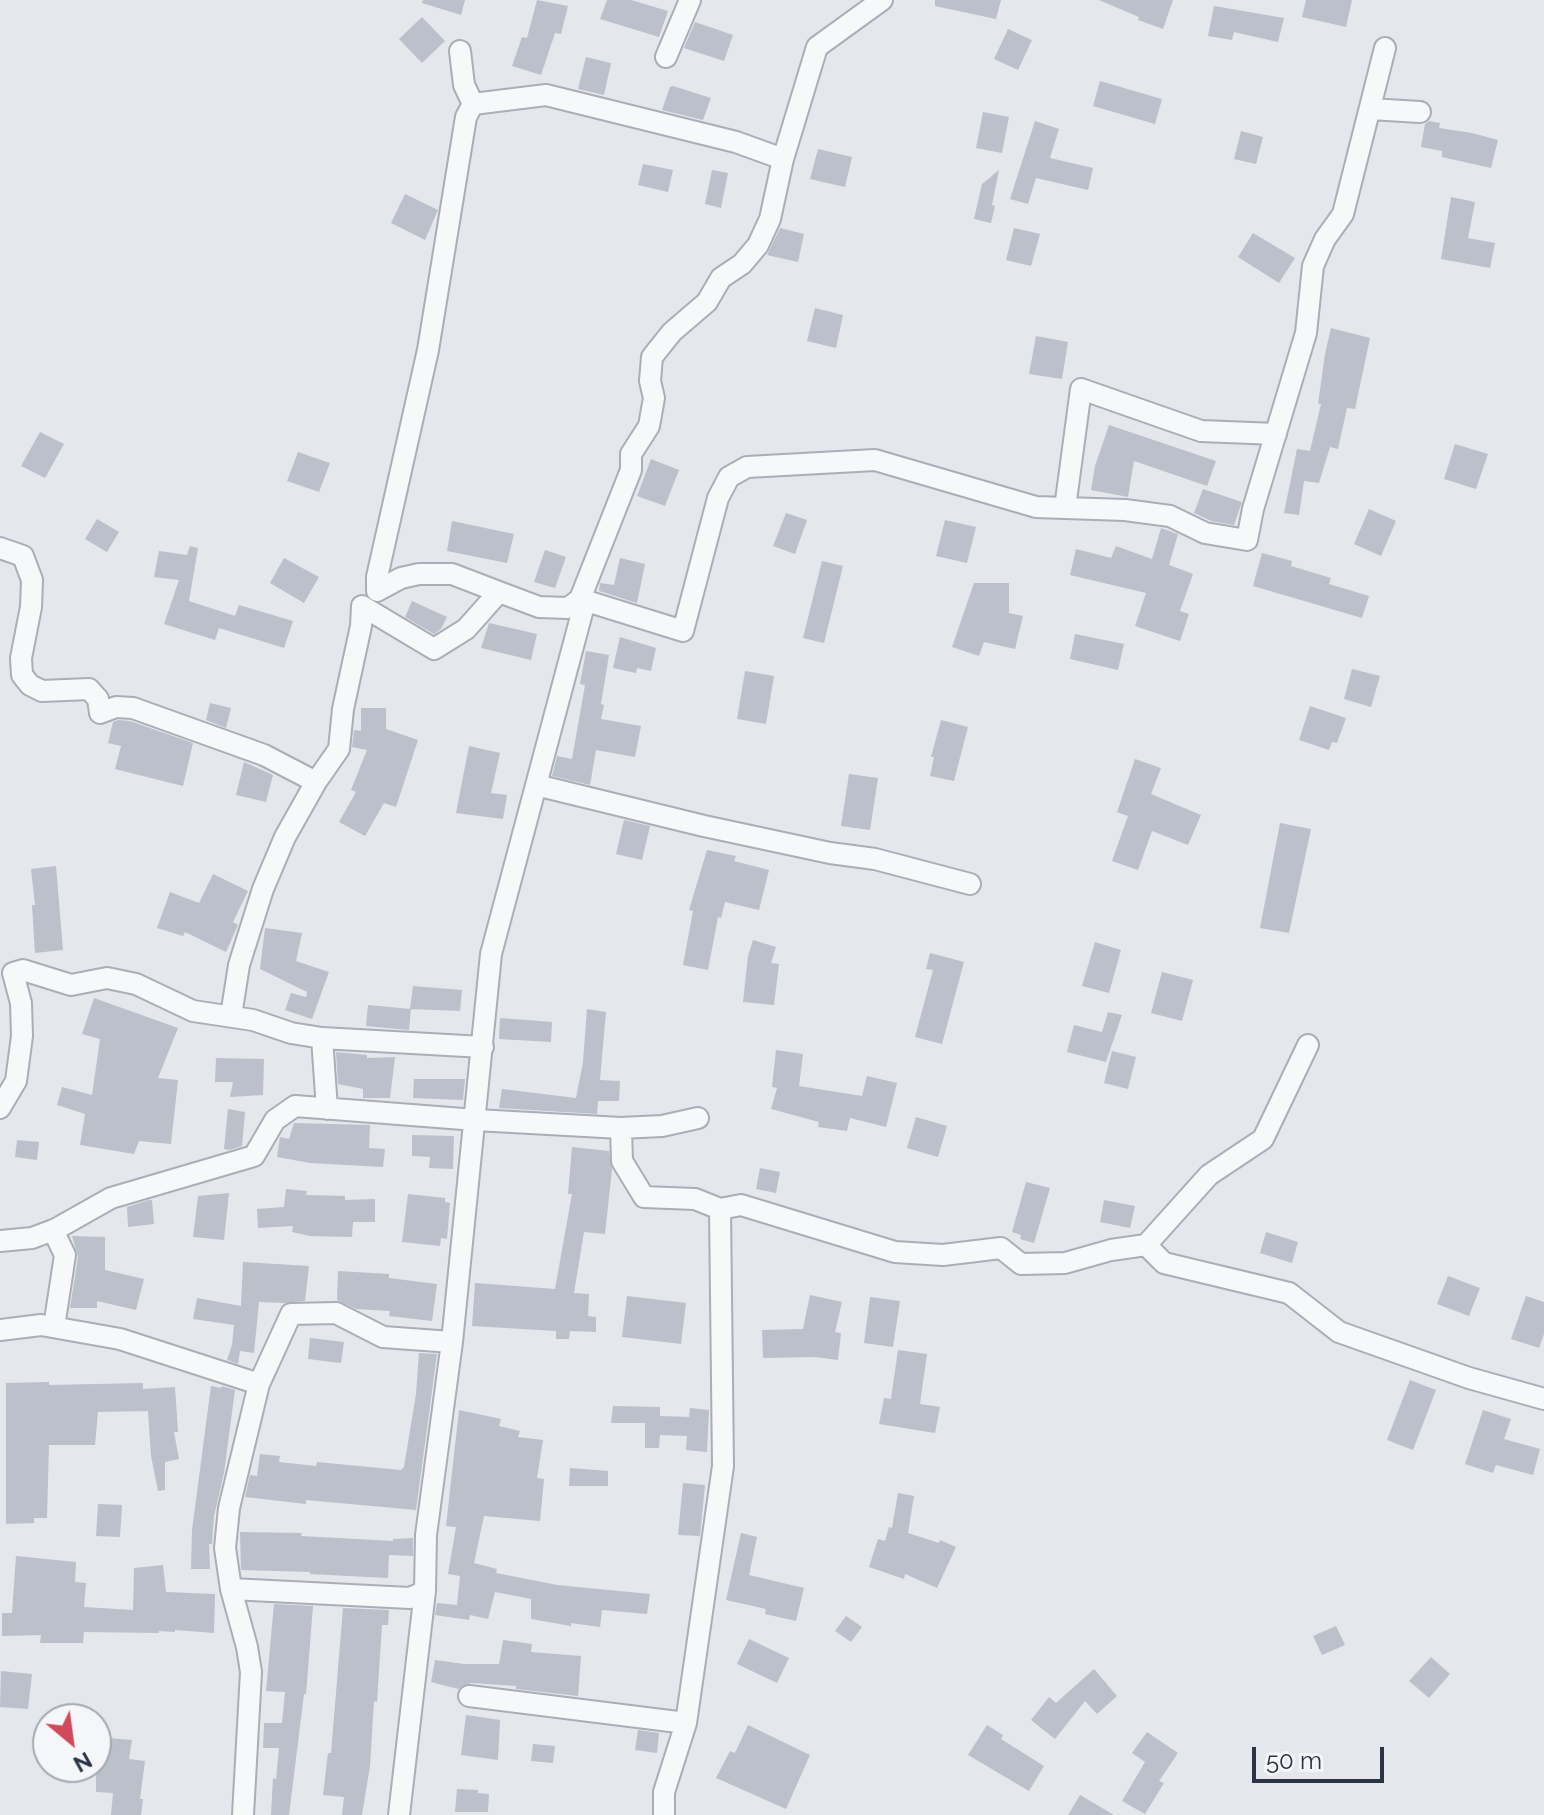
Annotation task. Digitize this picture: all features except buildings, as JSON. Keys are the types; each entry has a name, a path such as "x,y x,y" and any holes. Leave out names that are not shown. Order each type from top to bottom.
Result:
{"street":[{"path":"666,57 690,0"},
{"path":"473,104 466,117 428,350 377,577 377,591 401,578 419,574 452,574 539,607 568,608 580,599 631,470 631,454 649,426 654,398 650,381 652,357 672,332 707,302 721,278 742,264 758,245 770,219 783,159 817,47 882,0"},
{"path":"580,599 683,631 718,498 729,477 747,467 875,460 1036,507 1125,510 1170,516 1205,533 1247,540 1253,509 1306,333 1313,266 1325,239 1343,214 1385,48"},
{"path":"460,51 464,85 473,104"},
{"path":"473,104 546,95 736,142 783,159"},
{"path":"1370,109 1420,112"},
{"path":"1065,508 1081,389 1201,431 1276,434"},
{"path":"0,548 23,556 32,580 31,607 21,658 22,675 30,685 42,691 89,689 98,699 100,713 116,707 133,708 264,755 316,782"},
{"path":"231,1016 239,965 263,889 285,837 339,749 343,709 361,626 362,606 434,649 466,629 499,592"},
{"path":"399,1815 425,1591 426,1535 452,1342 491,954 583,609 580,599"},
{"path":"536,785 717,829 830,853 875,859 970,884"},
{"path":"0,967 23,970 71,985 107,978 136,984 193,1011 253,1020 291,1033 322,1038 483,1047"},
{"path":"0,1108 16,1081 22,1036 21,1003 13,973 23,970"},
{"path":"322,1038 327,1109"},
{"path":"621,1128 622,1161 644,1197 695,1199 720,1209 741,1205 859,1242 920,1256 1001,1248 1021,1264 1065,1263 1111,1250 1146,1245 1209,1175 1263,1139 1308,1045"},
{"path":"0,1241 32,1238 111,1198 254,1156 275,1120 295,1106 621,1128 662,1126 698,1118"},
{"path":"664,1815 664,1792 686,1723 723,1466 720,1209"},
{"path":"53,1230 65,1255 54,1327"},
{"path":"1146,1245 1164,1263 1289,1293 1339,1332 1469,1378 1544,1399"},
{"path":"243,1815 251,1672 231,1589 225,1548 229,1508 259,1384 291,1314 336,1313 383,1337 452,1342"},
{"path":"0,1330 41,1325 120,1339 259,1384"},
{"path":"231,1589 410,1598 425,1591"},
{"path":"469,1696 686,1723"}]}
